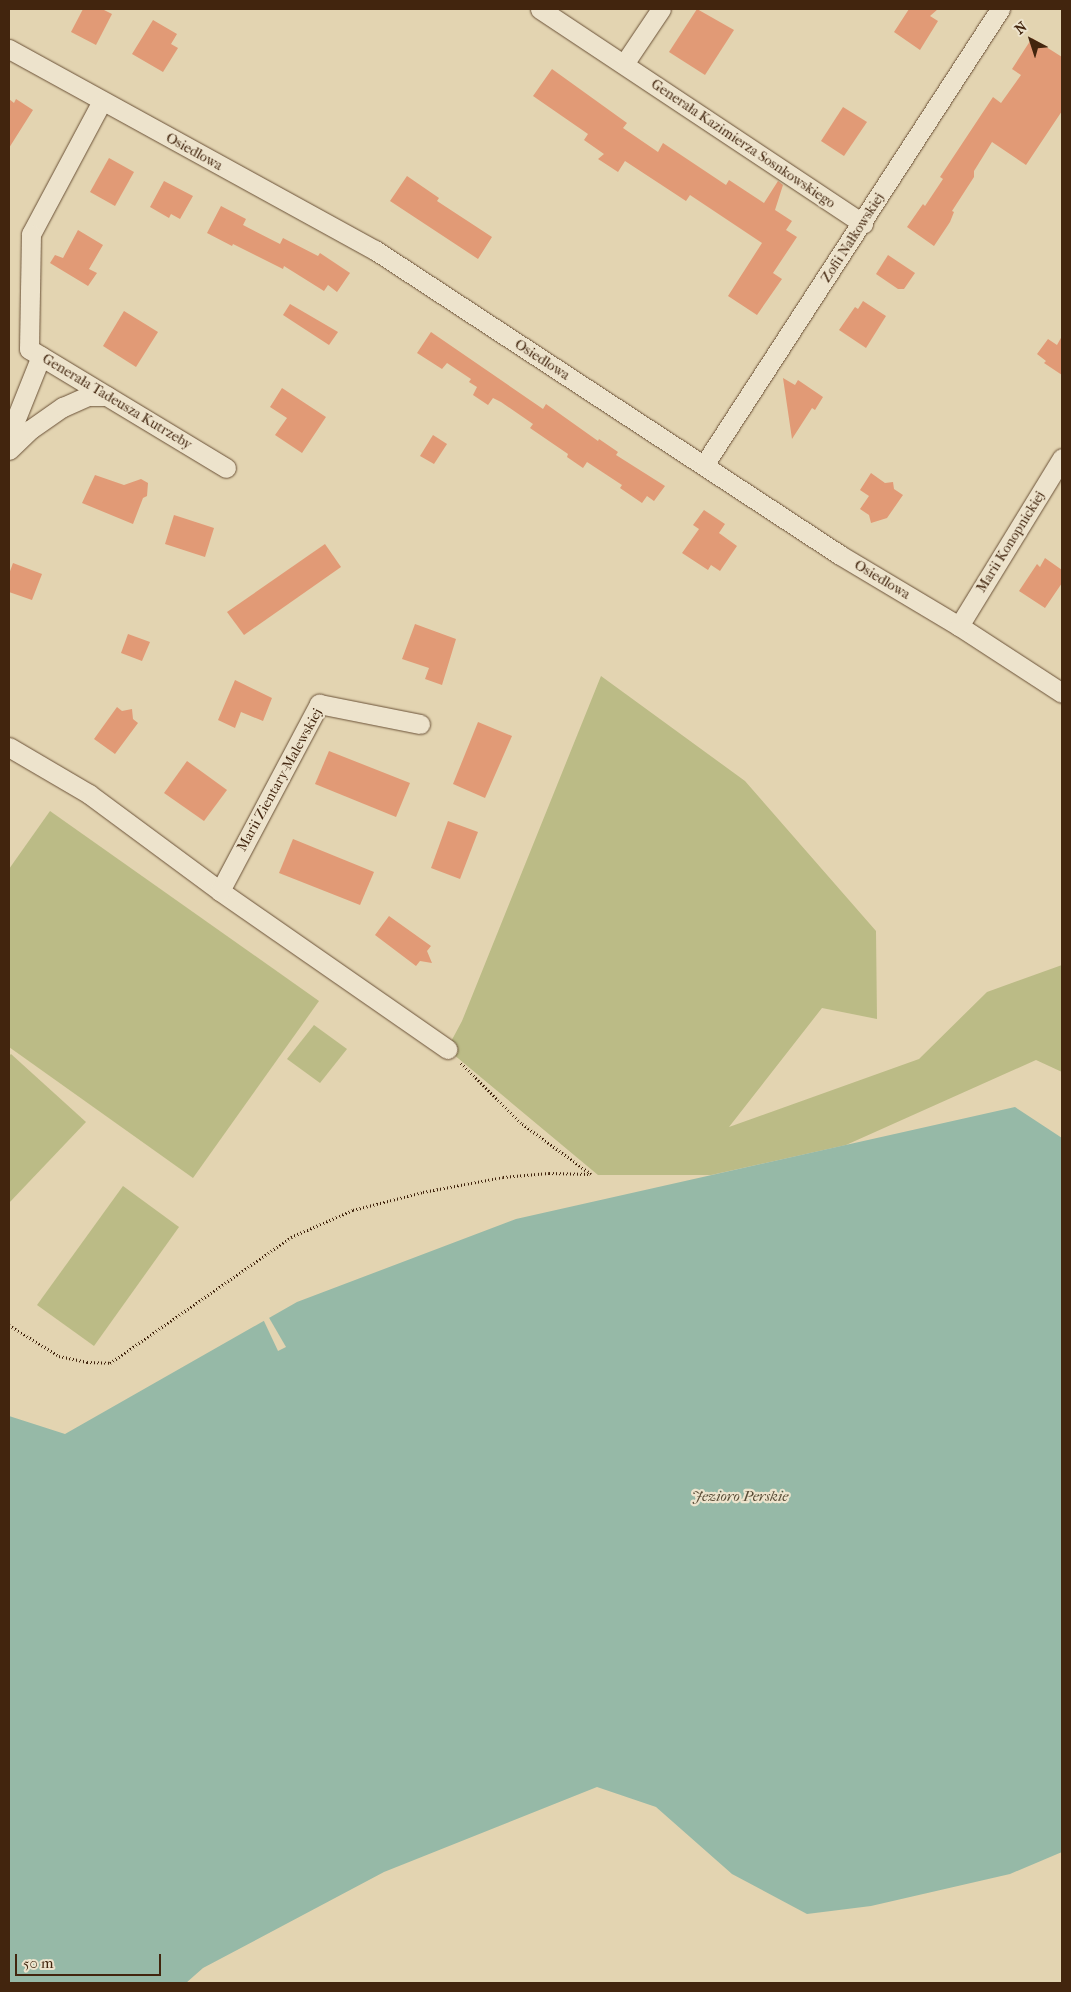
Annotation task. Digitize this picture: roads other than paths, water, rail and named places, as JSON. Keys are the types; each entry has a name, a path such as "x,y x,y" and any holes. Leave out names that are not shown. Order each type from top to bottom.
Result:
{"street":[{"name":"Generała Kazimierza Sosnkowskiego","path":"540,9 863,224"},
{"path":"624,64 661,9"},
{"name":"Zofii Nałkowskiej","path":"704,465 863,224 1000,9"},
{"name":"Osiedlowa","path":"9,49 375,250 840,555 959,626 1062,693"},
{"name":"Generała Tadeusza Kutrzeby","path":"102,101 30,234 29,349 226,468"},
{"path":"9,436 41,356"},
{"path":"9,450 31,429 63,407 88,396 107,396"},
{"name":"Marii Konopnickiej","path":"959,626 1062,458"},
{"name":"Marii Zientary-Malewskiej","path":"220,891 319,704 420,724"},
{"path":"9,747 90,794 220,891 447,1049"}],"water":[{"name":"Jezioro Perskie","path":"1015,1107 1062,1138 1062,1852 1010,1874 871,1906 807,1914 732,1874 656,1807 597,1787 384,1872 203,1968 186,1983 9,1983 9,1416 65,1434 297,1302 516,1219"}]}
